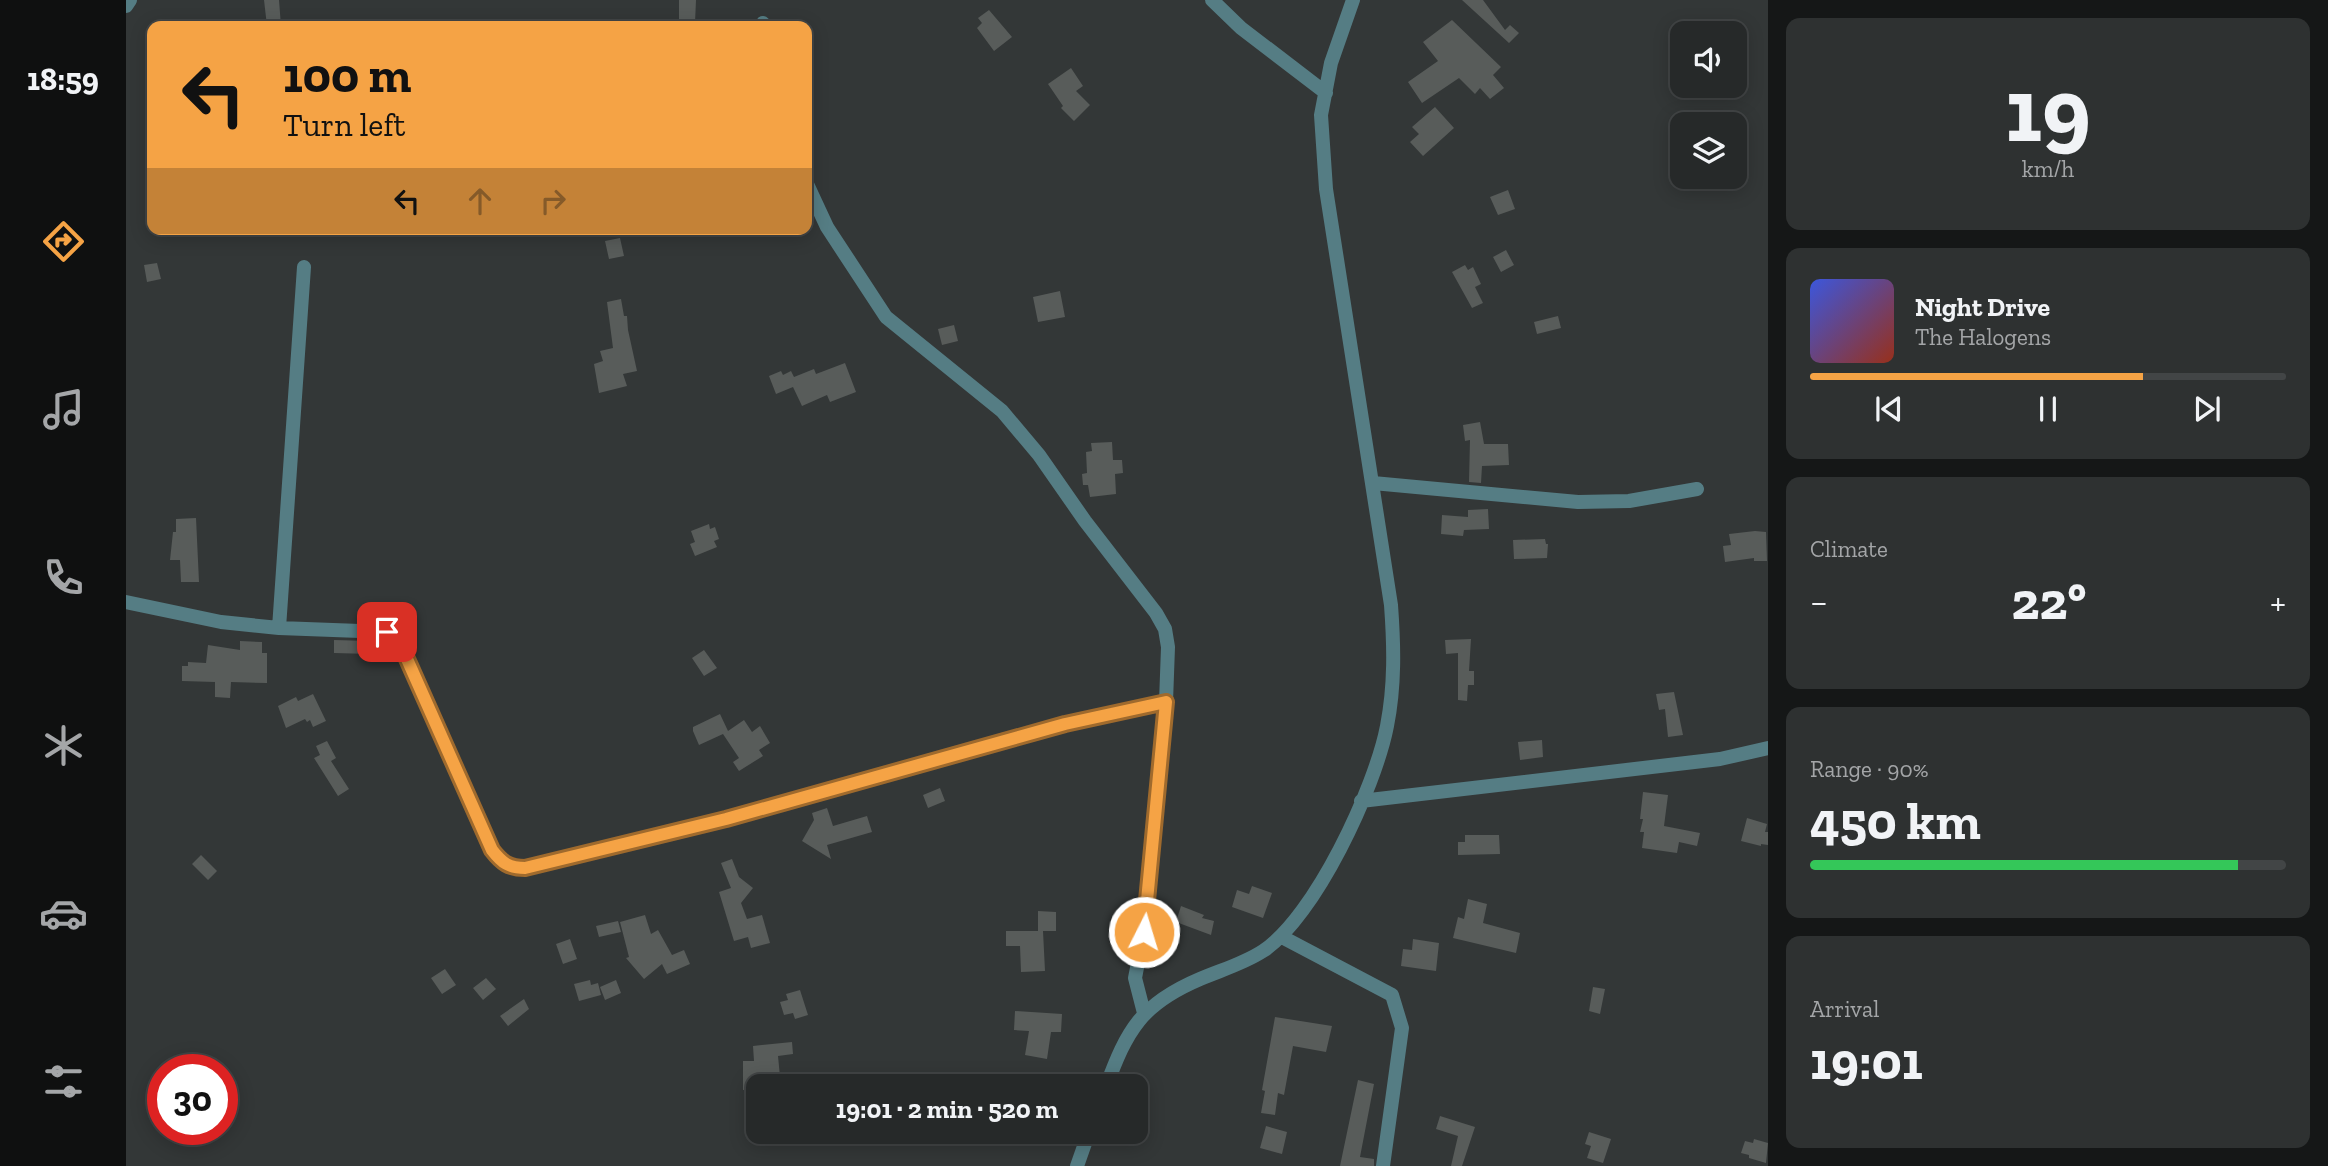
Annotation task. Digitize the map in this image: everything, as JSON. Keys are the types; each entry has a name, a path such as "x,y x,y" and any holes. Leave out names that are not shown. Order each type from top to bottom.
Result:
{"street":[{"path":"126,6 130,0"},
{"path":"1212,0 1241,28 1326,93"},
{"path":"1111,1074 1131,1028 1144,1013 1170,995 1236,966 1282,937 1315,893 1362,802 1387,728 1395,668 1391,605 1326,189 1321,115 1331,63 1353,0"},
{"path":"812,195 827,227 886,317 1002,411 1039,454 1165,629 1168,647 1166,702 1144,932 1135,978 1144,1013"},
{"path":"279,628 304,267"},
{"path":"1373,483 1578,502 1629,501 1697,489"},
{"path":"126,602 221,622 279,628 387,632 396,639 492,850 501,862 513,868 525,868 726,819 1065,724 1166,702"},
{"path":"1362,802 1720,759 1768,748"},
{"path":"1282,937 1392,995 1402,1028 1383,1166"},
{"path":"1077,1166 1084,1144"}],"building":[{"path":"264,0 279,0 281,21 266,21"},
{"path":"679,0 696,0 695,21 679,21"},
{"path":"1462,0 1483,0 1505,30 1510,25 1519,33 1509,43"},
{"path":"989,10 1012,37 994,51 977,28 982,23 978,18"},
{"path":"1452,20 1501,67 1493,75 1504,88 1490,99 1480,88 1475,94 1459,78 1422,103 1408,82 1438,61 1423,42"},
{"path":"1071,68 1083,86 1076,91 1090,105 1074,121 1061,108 1063,106 1048,84"},
{"path":"1435,107 1454,128 1423,156 1410,142 1419,134 1412,127"},
{"path":"1508,190 1515,209 1498,215 1490,197"},
{"path":"620,238 624,256 609,259 605,241"},
{"path":"1506,250 1514,265 1501,272 1493,257"},
{"path":"157,263 161,279 147,282 144,265"},
{"path":"1465,265 1468,270 1473,267 1481,284 1475,287 1483,303 1472,308 1452,272"},
{"path":"1060,291 1065,317 1038,322 1033,297"},
{"path":"621,299 624,316 627,316 637,371 623,374 627,386 599,393 594,364 603,361 600,351 613,348 607,302"},
{"path":"1558,316 1561,328 1537,334 1534,322"},
{"path":"954,325 958,341 942,345 938,329"},
{"path":"845,363 856,392 830,402 827,395 802,406 793,387 776,394 769,376 781,371 783,375 791,371 794,377 814,369 816,374"},
{"path":"1480,422 1484,444 1508,444 1509,465 1482,466 1481,483 1469,482 1470,440 1465,441 1463,425"},
{"path":"1112,442 1113,460 1122,460 1123,473 1115,474 1116,494 1090,497 1088,485 1083,485 1082,474 1087,473 1086,452 1092,451 1091,443"},
{"path":"1488,509 1489,529 1464,530 1463,536 1441,534 1442,515 1468,517 1468,510"},
{"path":"196,518 199,582 181,582 180,560 170,560 176,519"},
{"path":"709,524 710,529 715,527 719,539 714,541 717,547 695,556 690,544 695,542 691,531"},
{"path":"1766,532 1767,561 1754,561 1754,558 1725,562 1723,546 1731,545 1729,534"},
{"path":"1545,539 1548,544 1547,558 1514,559 1513,540"},
{"path":"1471,639 1469,671 1474,671 1474,685 1468,685 1467,701 1458,700 1458,653 1446,654 1445,640"},
{"path":"334,640 370,641 370,654 334,653"},
{"path":"240,641 262,642 262,653 267,653 267,683 231,682 230,698 215,697 215,682 182,681 182,666 188,666 188,662 206,663 208,645 240,650"},
{"path":"704,650 717,668 704,676 692,658"},
{"path":"1674,692 1683,735 1668,737 1665,709 1659,710 1656,694"},
{"path":"313,694 326,721 313,727 310,720 307,722 305,719 286,728 278,706 296,697 298,701"},
{"path":"720,714 728,731 744,720 752,732 760,726 770,743 759,750 763,756 739,771 733,762 739,758 723,734 699,745 693,727"},
{"path":"1542,740 1543,757 1520,760 1518,742"},
{"path":"327,741 336,758 331,761 349,789 338,796 314,758 320,755 316,746"},
{"path":"940,788 945,801 928,808 923,795"},
{"path":"1643,792 1668,795 1664,826 1700,833 1697,846 1679,842 1677,853 1642,848 1644,832 1640,832 1643,819 1640,819"},
{"path":"827,808 833,826 867,816 872,832 827,845 831,859 802,841 814,820 812,813"},
{"path":"1747,818 1767,824 1765,832 1768,832 1768,845 1741,841"},
{"path":"1465,835 1499,835 1500,854 1458,855 1458,842 1465,842"},
{"path":"201,855 217,871 208,880 192,864"},
{"path":"732,859 739,877 753,888 741,903 747,919 762,915 770,943 751,948 748,937 734,941 719,892 731,888 721,863"},
{"path":"1252,886 1272,893 1263,918 1232,907 1237,890 1249,894"},
{"path":"1468,899 1487,904 1483,923 1520,933 1516,953 1453,938 1458,917 1464,919"},
{"path":"1181,906 1204,915 1202,918 1214,921 1211,935 1176,922"},
{"path":"1038,911 1056,912 1056,931 1038,931"},
{"path":"645,915 651,934 658,930 672,955 684,950 690,964 667,974 662,964 644,979 626,958 629,957 620,922"},
{"path":"618,921 621,932 599,937 596,926"},
{"path":"1006,931 1043,931 1045,971 1021,972 1020,946 1006,946"},
{"path":"570,939 577,959 563,964 556,944"},
{"path":"1413,939 1439,943 1436,971 1401,966 1403,949 1412,950"},
{"path":"445,969 456,985 442,994 431,978"},
{"path":"486,978 496,989 483,1000 473,988"},
{"path":"590,980 591,985 598,983 601,995 579,1001 574,984"},
{"path":"616,980 621,993 605,1000 600,987"},
{"path":"1593,987 1605,989 1600,1014 1589,1011"},
{"path":"800,990 808,1015 795,1019 793,1013 784,1015 780,1002 788,1000 786,994"},
{"path":"524,999 529,1009 508,1026 500,1016"},
{"path":"1015,1011 1062,1014 1061,1032 1051,1032 1047,1059 1025,1055 1029,1031 1014,1030"},
{"path":"1275,1017 1332,1026 1326,1052 1293,1046 1284,1095 1278,1093 1275,1115 1261,1113 1265,1091 1262,1090"},
{"path":"792,1042 793,1054 778,1056 780,1074 746,1074 746,1090 743,1090 743,1061 754,1061 753,1046"},
{"path":"1358,1080 1374,1084 1360,1157 1374,1159 1374,1166 1340,1166"},
{"path":"1440,1116 1475,1127 1462,1166 1451,1166 1458,1136 1436,1129"},
{"path":"1266,1126 1287,1132 1282,1154 1260,1148"},
{"path":"1589,1132 1611,1139 1603,1163 1587,1158 1591,1146 1585,1144"},
{"path":"1754,1139 1768,1143 1766,1163 1741,1153 1745,1141 1753,1143"}],"route":[{"path":"387,632 403,650 492,850 501,862 513,868 525,868 726,819 1065,724 1166,702 1144,932"}]}
